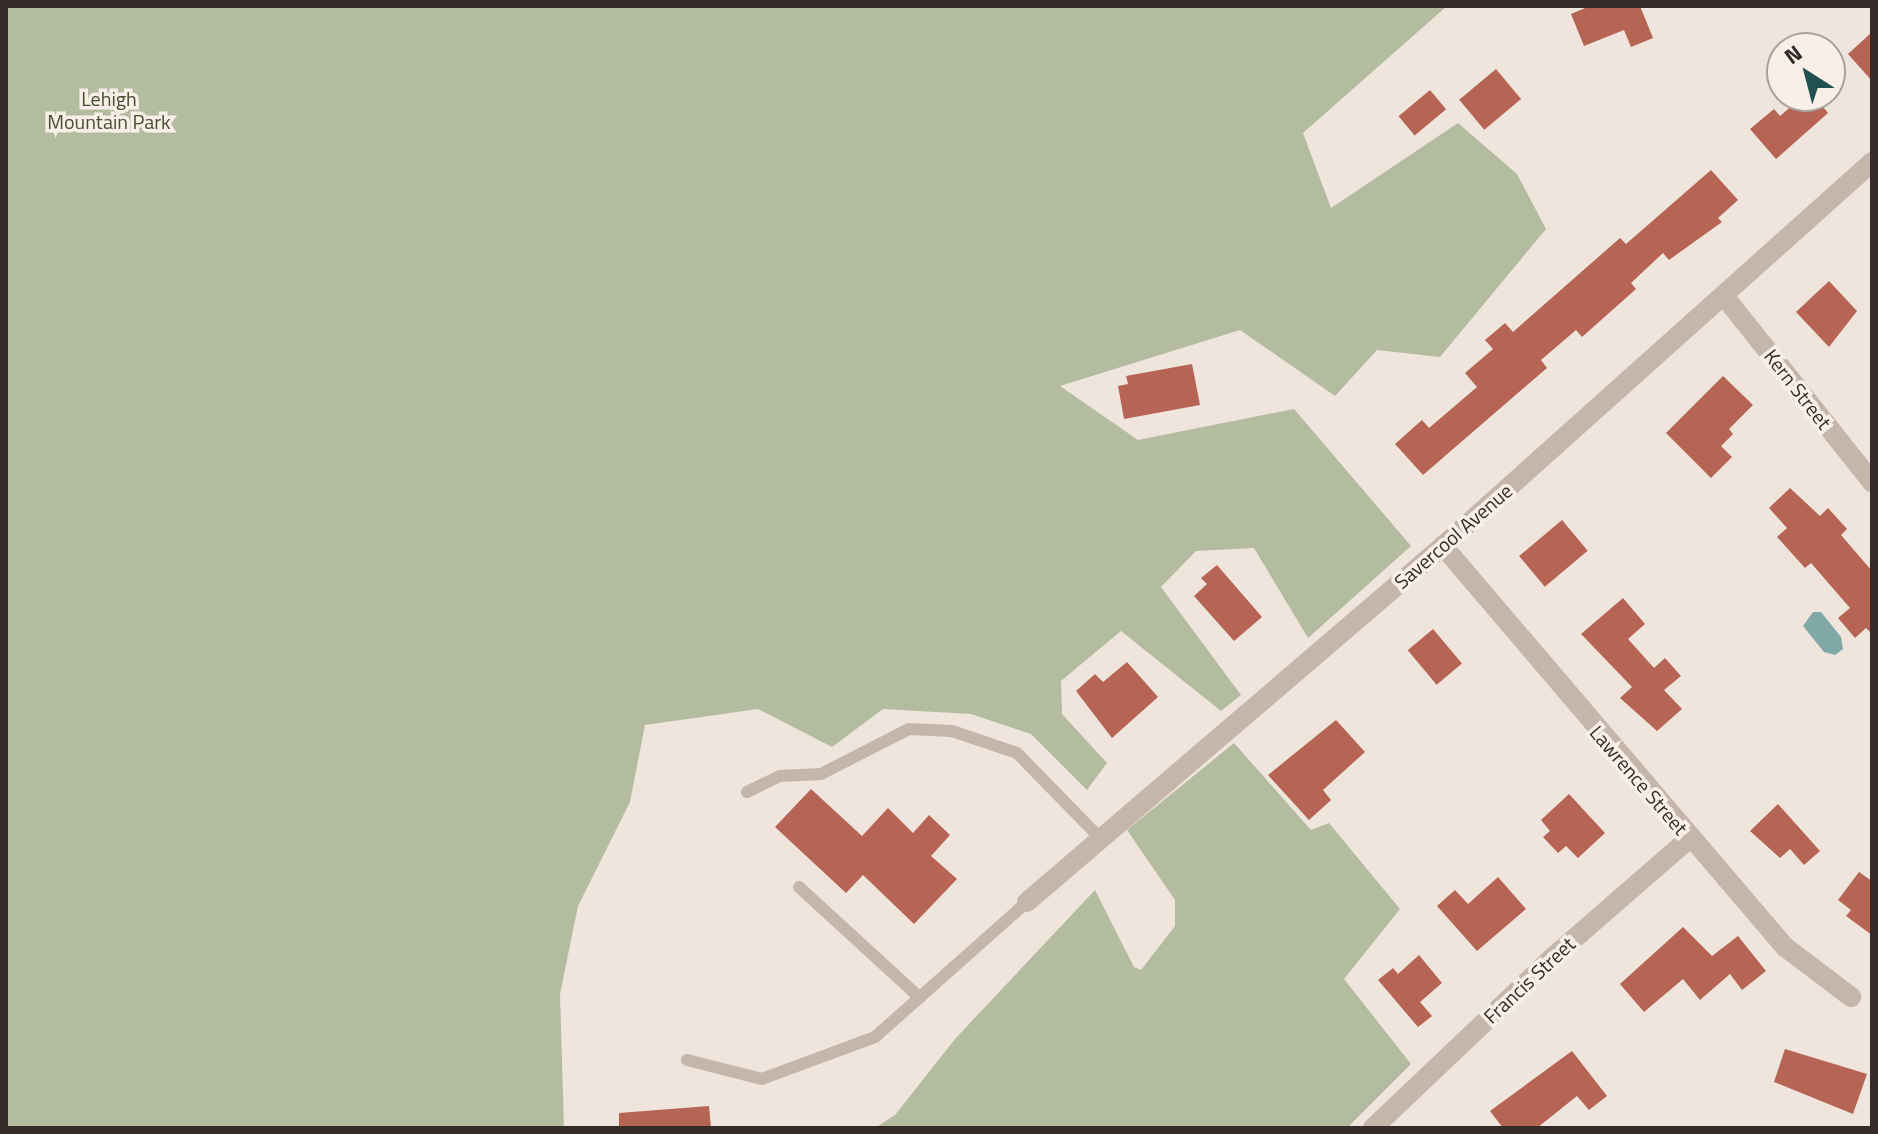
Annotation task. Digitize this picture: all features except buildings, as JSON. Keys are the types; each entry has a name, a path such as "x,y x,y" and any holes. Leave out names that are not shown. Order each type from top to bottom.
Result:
{"street":[{"name":"Savercool Avenue","path":"1027,902 1443,546 1872,162"},
{"name":"Kern Street","path":"1724,296 1872,482"},
{"name":"Lawrence Street","path":"1443,546 1785,947 1851,997"},
{"name":"Francis Street","path":"1373,1128 1553,957 1690,838"}],"lane":[{"path":"747,792 780,776 821,774 909,729 952,731 1017,753 1101,839"},
{"path":"799,887 920,998"},
{"path":"687,1060 762,1079 875,1037 1027,902"}],"green space":[{"name":"Lehigh Mountain Park","path":"6,6 1447,6 1303,133 1331,208 1458,123 1517,174 1546,229 1440,357 1377,350 1335,396 1240,330 1060,386 1138,440 1294,409 1411,546 1308,638 1254,548 1196,551 1161,587 1241,695 1221,711 1121,631 1061,681 1062,714 1107,763 1087,790 1031,734 971,714 883,709 832,747 758,709 645,725 630,802 578,906 560,994 564,1128 6,1128"},
{"path":"1234,743 1311,830 1329,823 1400,909 1344,979 1411,1064 1347,1128 875,1128 895,1115 955,1039 1095,890 1134,967 1141,970 1175,926 1175,900 1127,830"}],"water":[{"path":"1813,612 1821,612 1841,637 1843,649 1835,655 1824,652 1803,626"}]}
